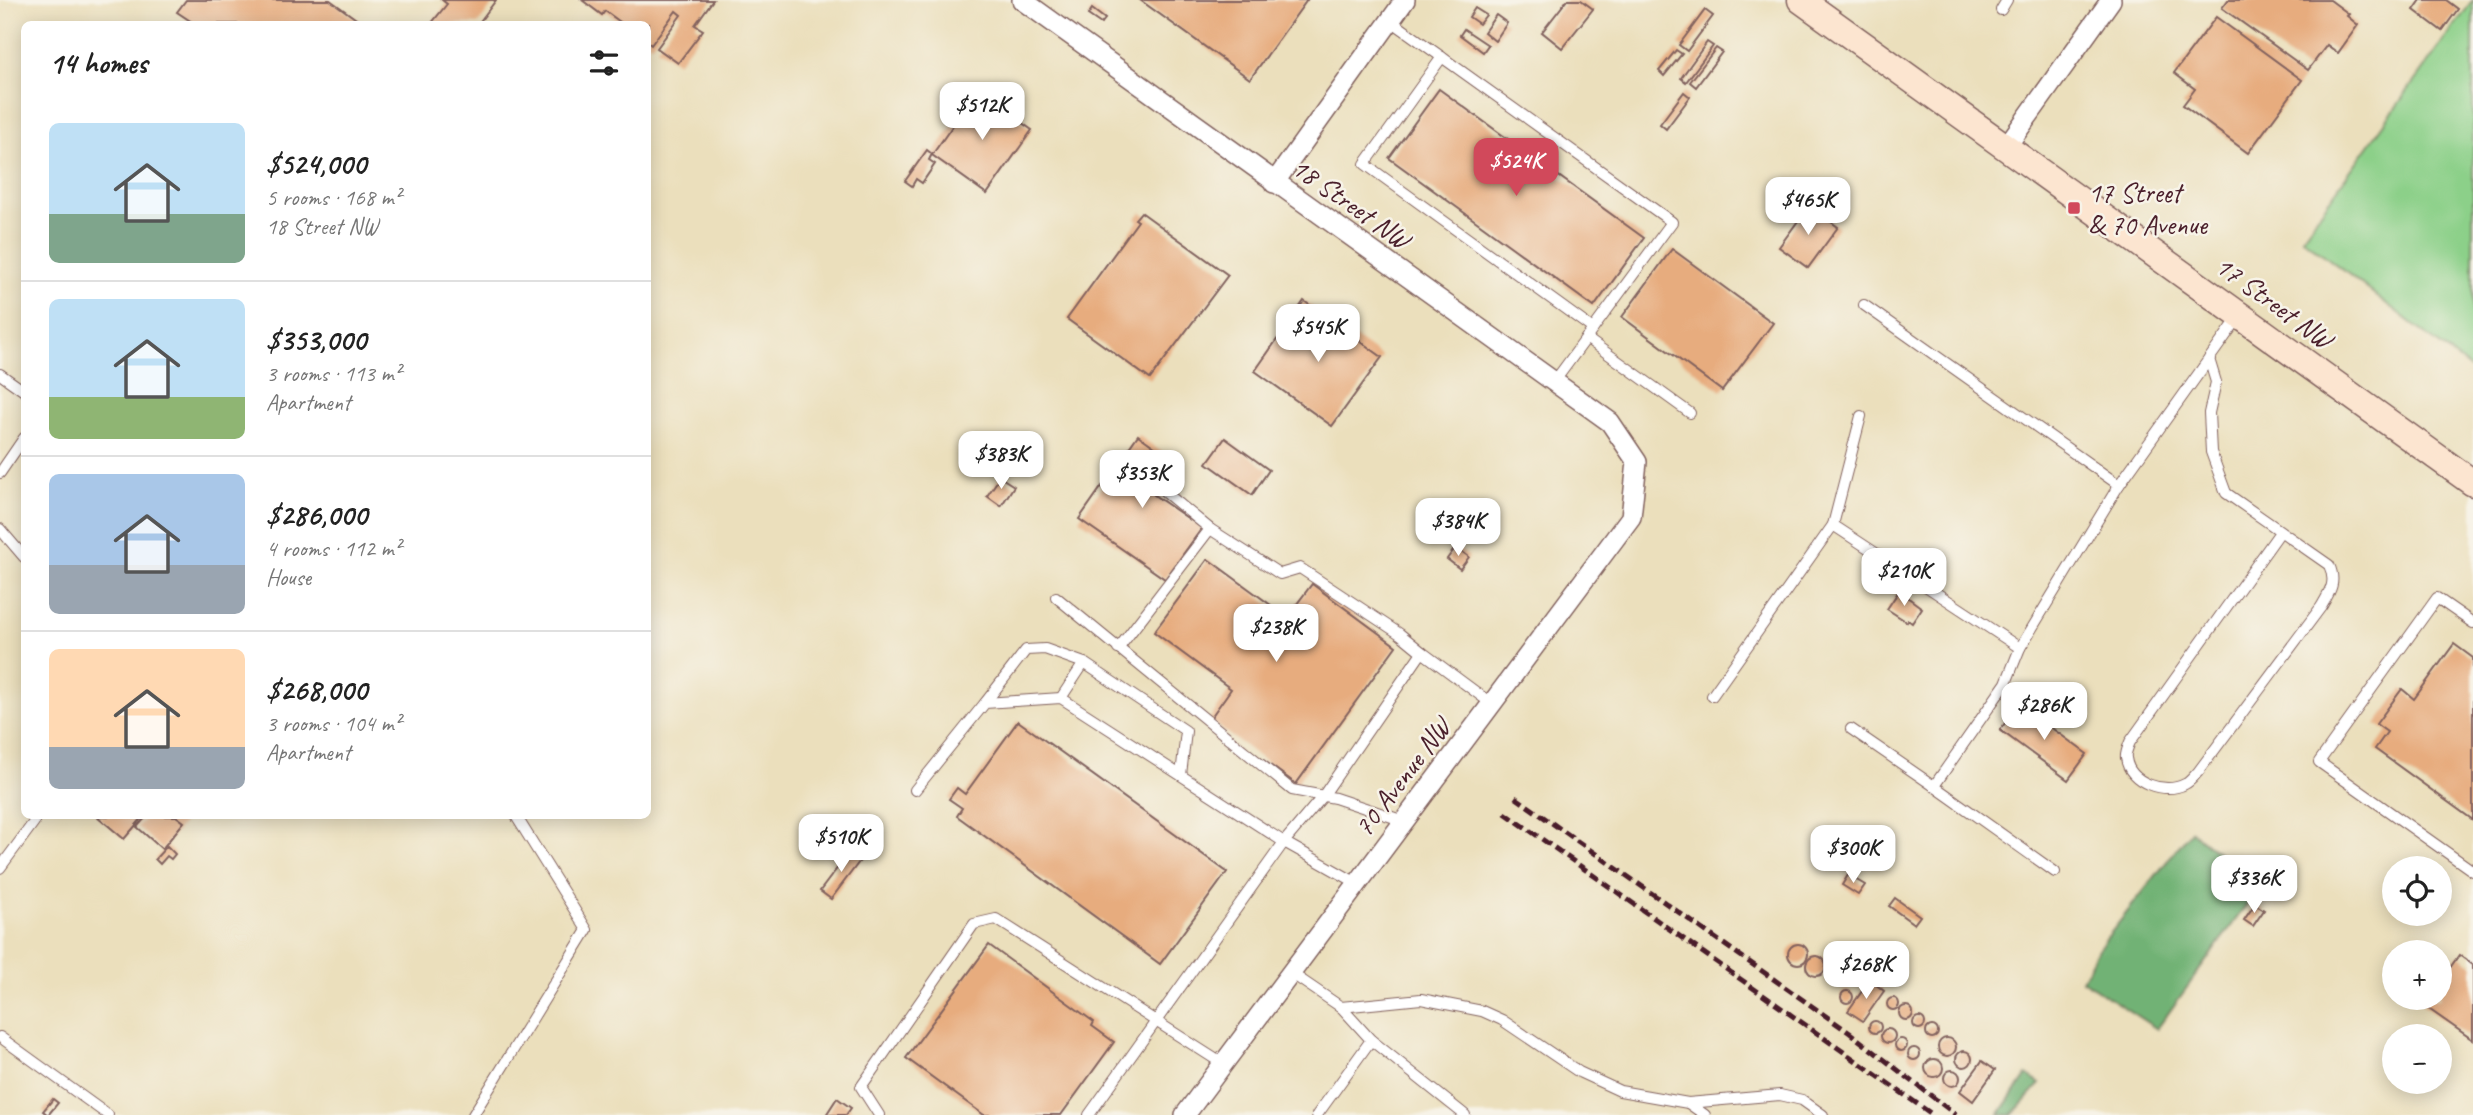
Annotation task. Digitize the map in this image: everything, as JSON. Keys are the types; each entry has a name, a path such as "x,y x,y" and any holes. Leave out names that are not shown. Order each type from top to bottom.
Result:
{"main road":[{"name":"17 Street NW","path":"1801,0 2473,483"}],"street":[{"name":"18 Street NW","path":"1022,0 1610,422 1637,462"},
{"path":"1274,183 1405,0"},
{"path":"2006,147 2110,0"},
{"name":"70 Avenue NW","path":"1185,1115 1631,517 1637,462"}],"lane":[{"path":"2001,9 2007,0"},
{"path":"1390,20 1672,222 1554,382"},
{"path":"1442,57 1365,164 1690,413"},
{"path":"1864,304 2119,485"},
{"path":"1934,786 2006,683 2020,648 2119,485 2240,316"},
{"path":"2209,359 2216,383 2209,413 2211,452 2226,493 2329,565 2334,575 2332,588 2198,772 2185,784 2164,788 2142,782 2131,771 2126,757 2130,742 2280,532"},
{"path":"0,374 21,389"},
{"path":"1712,696 1833,525 1861,416"},
{"path":"0,474 21,442"},
{"path":"1165,492 1210,529 1280,574 1300,568 1400,634 1492,704"},
{"path":"1833,525 2020,648"},
{"path":"0,529 21,554"},
{"path":"1118,649 1210,529"},
{"path":"1056,597 1292,789 1405,821"},
{"path":"2473,624 2437,598 2319,762 2473,871"},
{"path":"915,790 1026,650 1045,649 1084,663 1186,731 1181,775"},
{"path":"1088,1115 1284,842 1323,796 1422,652"},
{"path":"1061,698 1084,663"},
{"path":"985,703 1061,698 1284,842 1357,884"},
{"path":"1851,729 2055,872"},
{"path":"473,1115 587,930 518,819"},
{"path":"0,868 34,822"},
{"path":"879,1115 861,1087 974,924 996,919 1223,1064"},
{"path":"1291,973 1341,1007 1371,1040 1465,1115"},
{"path":"1341,1007 1421,999 1482,1011 1502,1020 1579,1072 1620,1091 1688,1103 1780,1095 1802,1100 1823,1115"},
{"path":"0,1037 67,1088 108,1115"},
{"path":"1317,1115 1371,1040"},
{"path":"1688,1103 1704,1115"}],"green space":[{"path":"2473,0 2473,371 2302,238"},
{"path":"2191,831 2260,886 2157,1029 2082,980 2098,949"},
{"path":"2027,1075 2040,1084 2012,1115 1999,1115"}],"building":[{"path":"186,0 330,0 359,21 190,21 177,12"},
{"path":"442,0 496,0 480,21 433,21 447,4"},
{"path":"582,0 713,0 695,25 703,30 678,63 657,48 681,15 676,11 651,45 651,21 619,21 605,11 602,15"},
{"path":"1140,0 1307,0 1250,79"},
{"path":"1567,0 1581,0 1593,9 1562,48 1542,32"},
{"path":"2228,0 2330,0 2349,14 2347,16 2358,25 2338,53 2327,45 2308,70 2222,8"},
{"path":"2421,0 2446,0 2458,9 2442,31 2414,10"},
{"path":"1475,8 1486,15 1479,24 1469,17"},
{"path":"1092,9 1105,19 1101,24 1088,15"},
{"path":"1705,10 1713,16 1687,51 1679,45"},
{"path":"1496,15 1507,23 1495,41 1484,32"},
{"path":"2216,17 2302,80 2248,153 2183,105 2195,89 2174,73"},
{"path":"1464,29 1488,45 1483,52 1460,35"},
{"path":"1707,42 1713,46 1686,82 1681,78"},
{"path":"1716,48 1722,52 1696,87 1690,82"},
{"path":"1676,50 1682,54 1664,76 1659,71"},
{"path":"1439,89 1644,238 1594,307 1389,158"},
{"path":"977,91 1032,130 987,194 932,155"},
{"path":"1684,92 1690,97 1666,129 1660,124"},
{"path":"927,150 932,154 929,160 935,164 922,183 916,179 912,186 905,181"},
{"path":"1809,206 1838,227 1808,268 1779,247"},
{"path":"1141,212 1228,275 1150,379 1067,319 1138,221 1135,219"},
{"path":"1672,249 1773,323 1722,391 1622,317"},
{"path":"1304,301 1382,357 1332,426 1255,371"},
{"path":"1138,435 1177,463 1154,495 1202,528 1165,579 1079,519"},
{"path":"1225,438 1269,470 1252,495 1207,463"},
{"path":"1000,477 1014,486 1001,506 987,496"},
{"path":"1456,547 1469,557 1460,569 1447,559"},
{"path":"1208,559 1287,617 1312,584 1396,646 1296,784 1209,720 1231,689 1154,632"},
{"path":"1899,591 1922,608 1912,623 1887,609"},
{"path":"2454,644 2473,658 2473,820 2375,749 2387,732 2376,724 2402,689 2414,699"},
{"path":"2019,704 2087,754 2068,780 2000,730"},
{"path":"1018,721 1227,872 1160,964 957,816 962,808 949,799 957,788 965,794"},
{"path":"101,819 141,819 124,839"},
{"path":"144,819 180,819 184,822 162,849 137,827"},
{"path":"167,846 175,854 171,859 167,856 160,864 155,859"},
{"path":"851,850 862,858 831,899 820,891"},
{"path":"1848,875 1865,885 1858,895 1842,885"},
{"path":"1895,898 1920,916 1914,924 1889,906"},
{"path":"2255,904 2264,910 2253,926 2244,920"},
{"path":"1798,944 1805,947 1808,954 1805,961 1798,964 1791,961 1788,954 1791,947"},
{"path":"989,945 1094,1022 1092,1026 1114,1042 1061,1115 984,1115 906,1058"},
{"path":"2459,955 2473,965 2473,1040 2430,1010 2452,1010 2452,965"},
{"path":"1816,956 1823,959 1826,966 1823,973 1816,976 1809,973 1806,966 1809,959"},
{"path":"1870,980 1884,991 1863,1021 1848,1011"},
{"path":"1842,992 1852,992 1852,1002 1842,1002"},
{"path":"1893,998 1899,1004 1893,1010 1887,1004"},
{"path":"1906,1006 1911,1008 1911,1018 1906,1020 1901,1018 1899,1013 1901,1008"},
{"path":"1919,1017 1925,1023 1919,1029 1913,1023"},
{"path":"1875,1021 1881,1027 1875,1033 1869,1027"},
{"path":"1932,1026 1938,1032 1932,1038 1926,1032"},
{"path":"1888,1029 1893,1031 1893,1041 1888,1043 1883,1041 1881,1036 1883,1031"},
{"path":"1947,1038 1953,1041 1956,1047 1953,1053 1947,1056 1941,1053 1938,1047 1941,1041"},
{"path":"1901,1039 1907,1045 1901,1051 1895,1045"},
{"path":"1914,1048 1920,1054 1914,1060 1908,1054"},
{"path":"1961,1051 1967,1051 1972,1059 1970,1065 1961,1067 1956,1062 1956,1056"},
{"path":"1934,1059 1940,1062 1943,1068 1940,1074 1934,1077 1928,1074 1925,1068 1928,1062"},
{"path":"1982,1061 1995,1070 1973,1101 1960,1091"},
{"path":"1949,1070 1955,1070 1960,1078 1958,1084 1949,1086 1944,1081 1944,1075"},
{"path":"837,1098 851,1108 846,1115 826,1115"},
{"path":"53,1099 58,1103 48,1115 43,1111"}],"railway":[{"path":"1515,797 1850,1033 1956,1115"},
{"path":"1505,813 1933,1115"}],"place":[{"name":"17 Street & 70 Avenue","path":"2074,208"}]}
